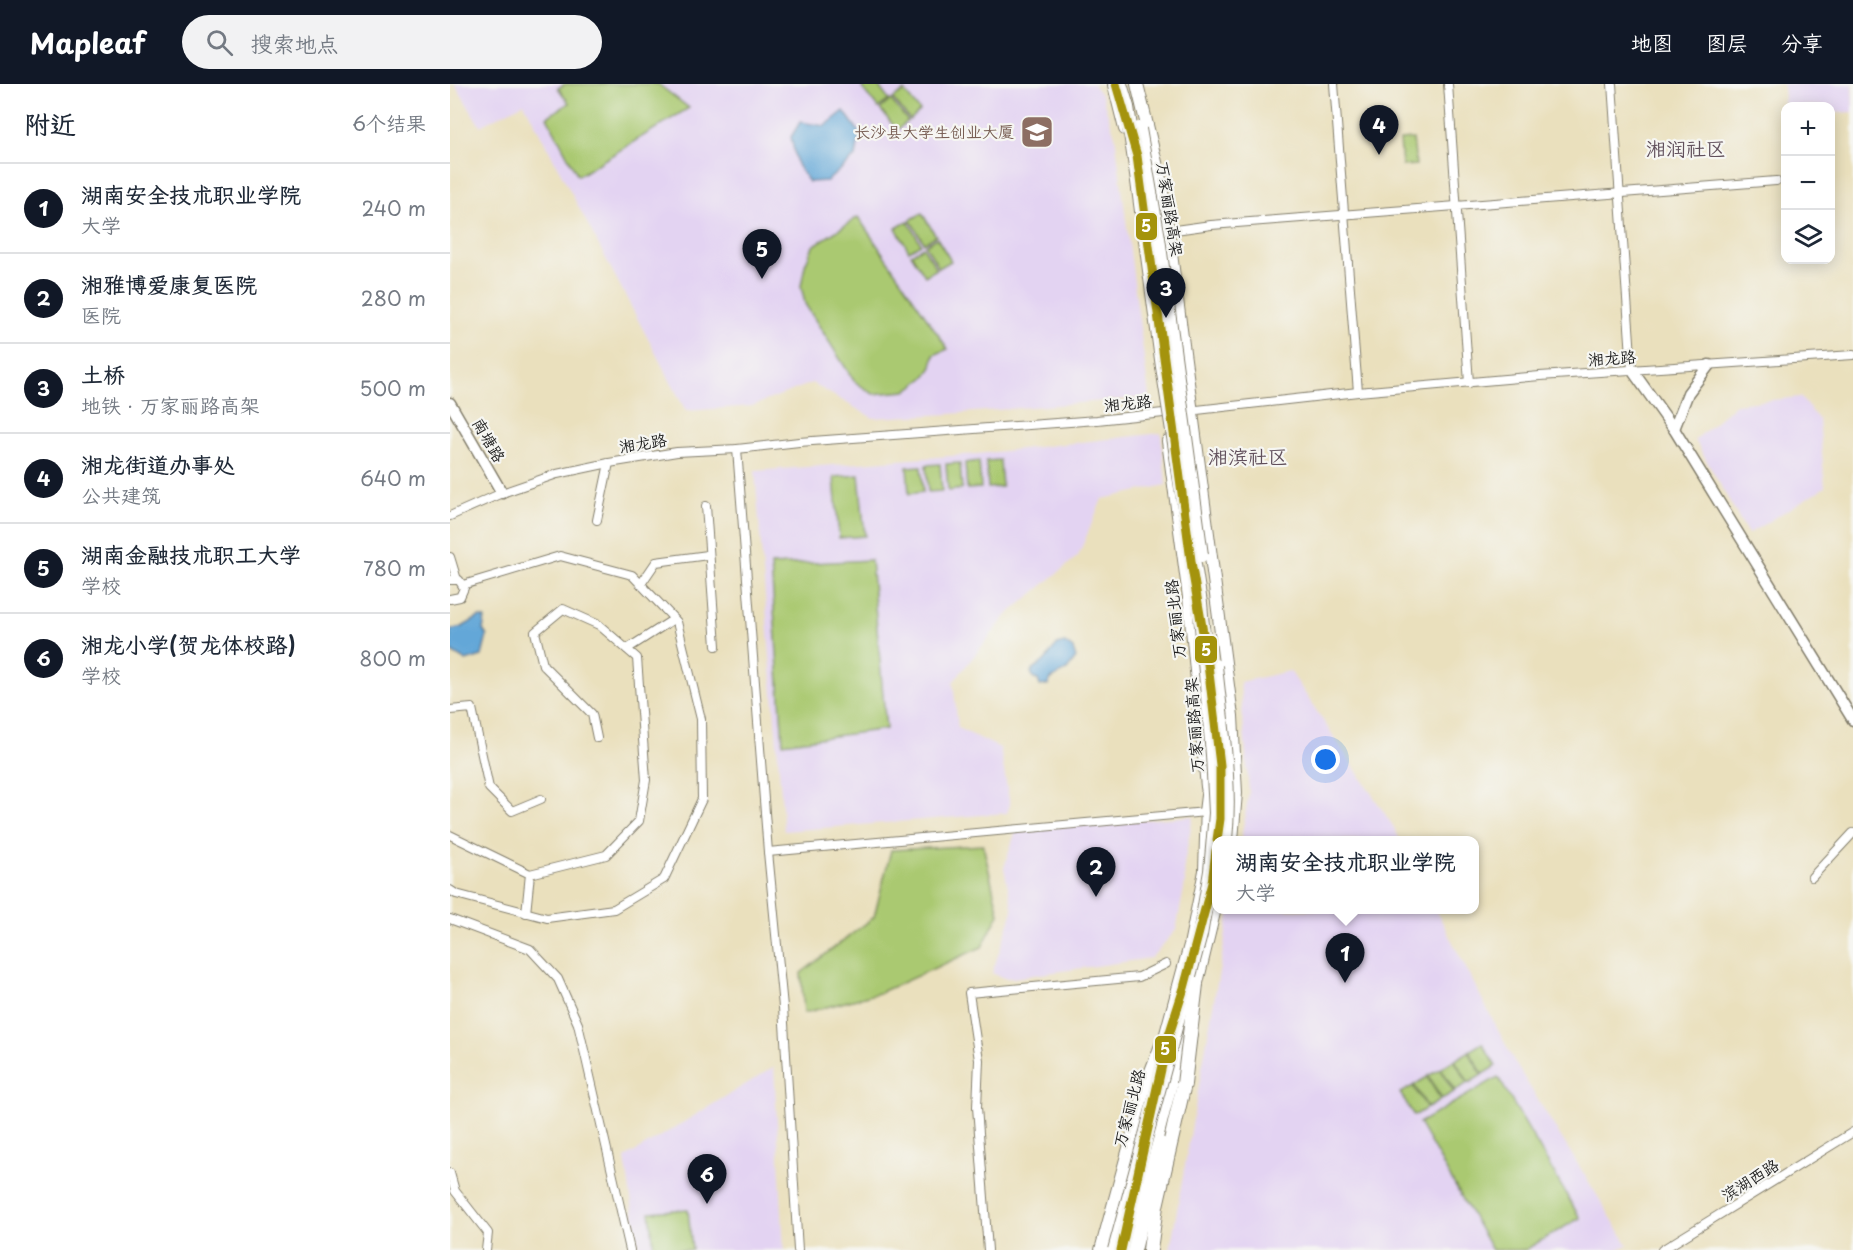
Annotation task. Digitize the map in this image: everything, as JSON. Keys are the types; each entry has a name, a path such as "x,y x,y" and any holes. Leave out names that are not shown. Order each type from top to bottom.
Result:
{"highway":[{"name":"万家丽路高架","path":"1120,84 1127,107 1200,603 1213,755 1216,813 1214,836"},
{"name":"万家丽路高架","path":"1128,84 1146,161 1155,216 1209,612 1226,787 1225,836"},
{"path":"1184,502 1210,777 1206,812"},
{"name":"万家丽路高架","path":"1127,1250 1192,983 1212,859"},
{"name":"万家丽路高架","path":"1115,1250 1212,914"},
{"path":"1145,1250 1184,1084 1192,983"},
{"path":"1102,1250 1149,1079 1192,983"},
{"path":"1150,1250 1156,1206"}],"main road":[{"name":"万家丽北路","path":"1107,1250 1190,945 1205,871 1207,778 1189,597 1133,175 1114,84"},
{"path":"1137,84 1160,179 1168,231 1232,716 1236,793 1232,836"},
{"path":"1135,1250 1219,914"}],"street":[{"path":"1334,84 1358,392"},
{"path":"1448,84 1469,383"},
{"path":"1612,84 1632,370 1674,429 1853,720"},
{"path":"1168,231 1211,225 1344,214 1776,181"},
{"name":"湘龙路","path":"450,516 502,493 557,474 677,452 1097,420 1358,392 1853,355"},
{"path":"1674,429 1688,393 1709,365"},
{"name":"南塘路","path":"450,403 502,493"},
{"path":"737,449 768,852 783,1007 798,1250"},
{"path":"597,520 609,463"},
{"path":"706,506 716,645"},
{"path":"641,584 656,562 708,555"},
{"path":"450,890 456,894 547,918 614,909 664,879 702,799 701,719 677,622 632,575 560,556 457,581"},
{"path":"450,557 457,581 464,591 460,597 450,599"},
{"path":"450,835 530,874 606,855 639,821 646,780 637,658 599,625 563,609 535,632 543,665 592,714 597,738"},
{"path":"627,649 674,619"},
{"path":"450,710 472,708 489,788 512,811 541,799"},
{"path":"768,852 1206,812"},
{"path":"1812,877 1853,833"},
{"path":"526,913 530,874"},
{"path":"450,919 530,949 558,979 578,1024 630,1250"},
{"path":"988,1250 977,1107 980,1060 969,993 1139,977 1166,964"},
{"name":"滨湖西路","path":"1662,1250 1853,1132"},
{"path":"450,1173 455,1191 488,1233 486,1250"}],"shaded area":[{"path":"455,84 1093,84 1102,96 1115,136 1149,397 950,414 873,418 812,383 752,406 686,411 524,103 480,126"},
{"path":"1783,84 1852,84 1853,112 1835,113 1835,102 1784,102"},
{"path":"1800,397 1819,420 1825,487 1748,534 1695,440 1736,404"},
{"path":"1161,433 1166,485 1102,499 1078,556 1007,615 953,682 958,728 1000,748 1010,805 1007,813 784,831 755,471 977,454"},
{"path":"1290,671 1398,836 1242,836 1249,792 1240,682"},
{"path":"1193,816 1184,864 1185,883 1176,930 1151,958 1013,978 1004,978 992,973 1013,911 1004,868 1016,830"},
{"path":"1229,914 1438,914 1515,1063 1628,1245 1616,1250 1170,1250"},
{"path":"774,1067 784,1250 639,1250 625,1158"}],"green space":[{"path":"565,84 658,84 689,108 578,176 547,117 569,103 558,88"},
{"path":"866,84 877,84 889,100 878,108 862,88"},
{"path":"904,91 920,111 910,120 893,99"},
{"path":"891,100 908,121 897,130 880,109"},
{"path":"1413,139 1416,165 1402,166 1400,140"},
{"path":"922,213 936,236 924,243 910,220"},
{"path":"858,217 948,349 934,355 932,367 925,377 906,391 873,394 854,381 805,304 801,286 805,265 813,246"},
{"path":"908,221 921,244 909,251 896,228"},
{"path":"937,238 951,261 939,268 925,245"},
{"path":"923,247 937,269 925,276 911,254"},
{"path":"1000,460 1002,487 988,488 986,461"},
{"path":"979,461 981,488 967,489 965,463"},
{"path":"960,463 962,489 948,491 946,464"},
{"path":"940,464 942,491 928,492 926,465"},
{"path":"921,466 923,492 909,494 907,467"},
{"path":"859,475 865,536 839,538 834,477"},
{"path":"871,560 886,729 783,743 771,565"},
{"path":"983,845 999,914 982,947 879,993 804,1013 801,973 874,917 891,850"},
{"path":"1482,1043 1496,1066 1483,1074 1469,1051"},
{"path":"1468,1052 1482,1075 1469,1083 1455,1060"},
{"path":"1454,1060 1468,1083 1455,1091 1441,1068"},
{"path":"1440,1069 1454,1092 1442,1099 1428,1076"},
{"path":"1427,1077 1441,1100 1428,1108 1414,1085"},
{"path":"1498,1077 1580,1218 1525,1250 1492,1250 1419,1123"},
{"path":"1413,1086 1427,1108 1414,1116 1400,1093"},
{"path":"688,1209 692,1250 654,1250 650,1212"}],"water":[{"path":"844,111 860,133 856,156 827,181 809,182 797,165 791,137 800,122 825,126"},
{"path":"479,617 485,618 483,630 487,636 482,656 466,661 450,651 450,630 462,627"},
{"path":"1065,643 1073,649 1076,658 1067,670 1051,679 1048,685 1040,686 1031,672 1057,645"}],"transit line":[{"name":"5","path":"1116,84 1137,156 1192,568 1207,656 1220,765 1220,819 1218,836"},
{"name":"5","path":"1121,1250 1168,1038 1212,883"}],"place":[{"name":"长沙县大学生创业大厦","path":"1037,132"},
{"name":"湘龙街道办事处","path":"1379,155"},
{"name":"湖南金融技术职工大学","path":"762,279"},
{"name":"土桥","path":"1166,318"},
{"name":"湘雅博爱康复医院","path":"1096,897"},
{"name":"湖南安全技术职业学院","path":"1345,983"},
{"name":"湘龙小学(贺龙体校路)","path":"707,1204"}],"district":[{"name":"湘润社区","path":"1686,149"},
{"name":"湘滨社区","path":"1248,457"}]}
